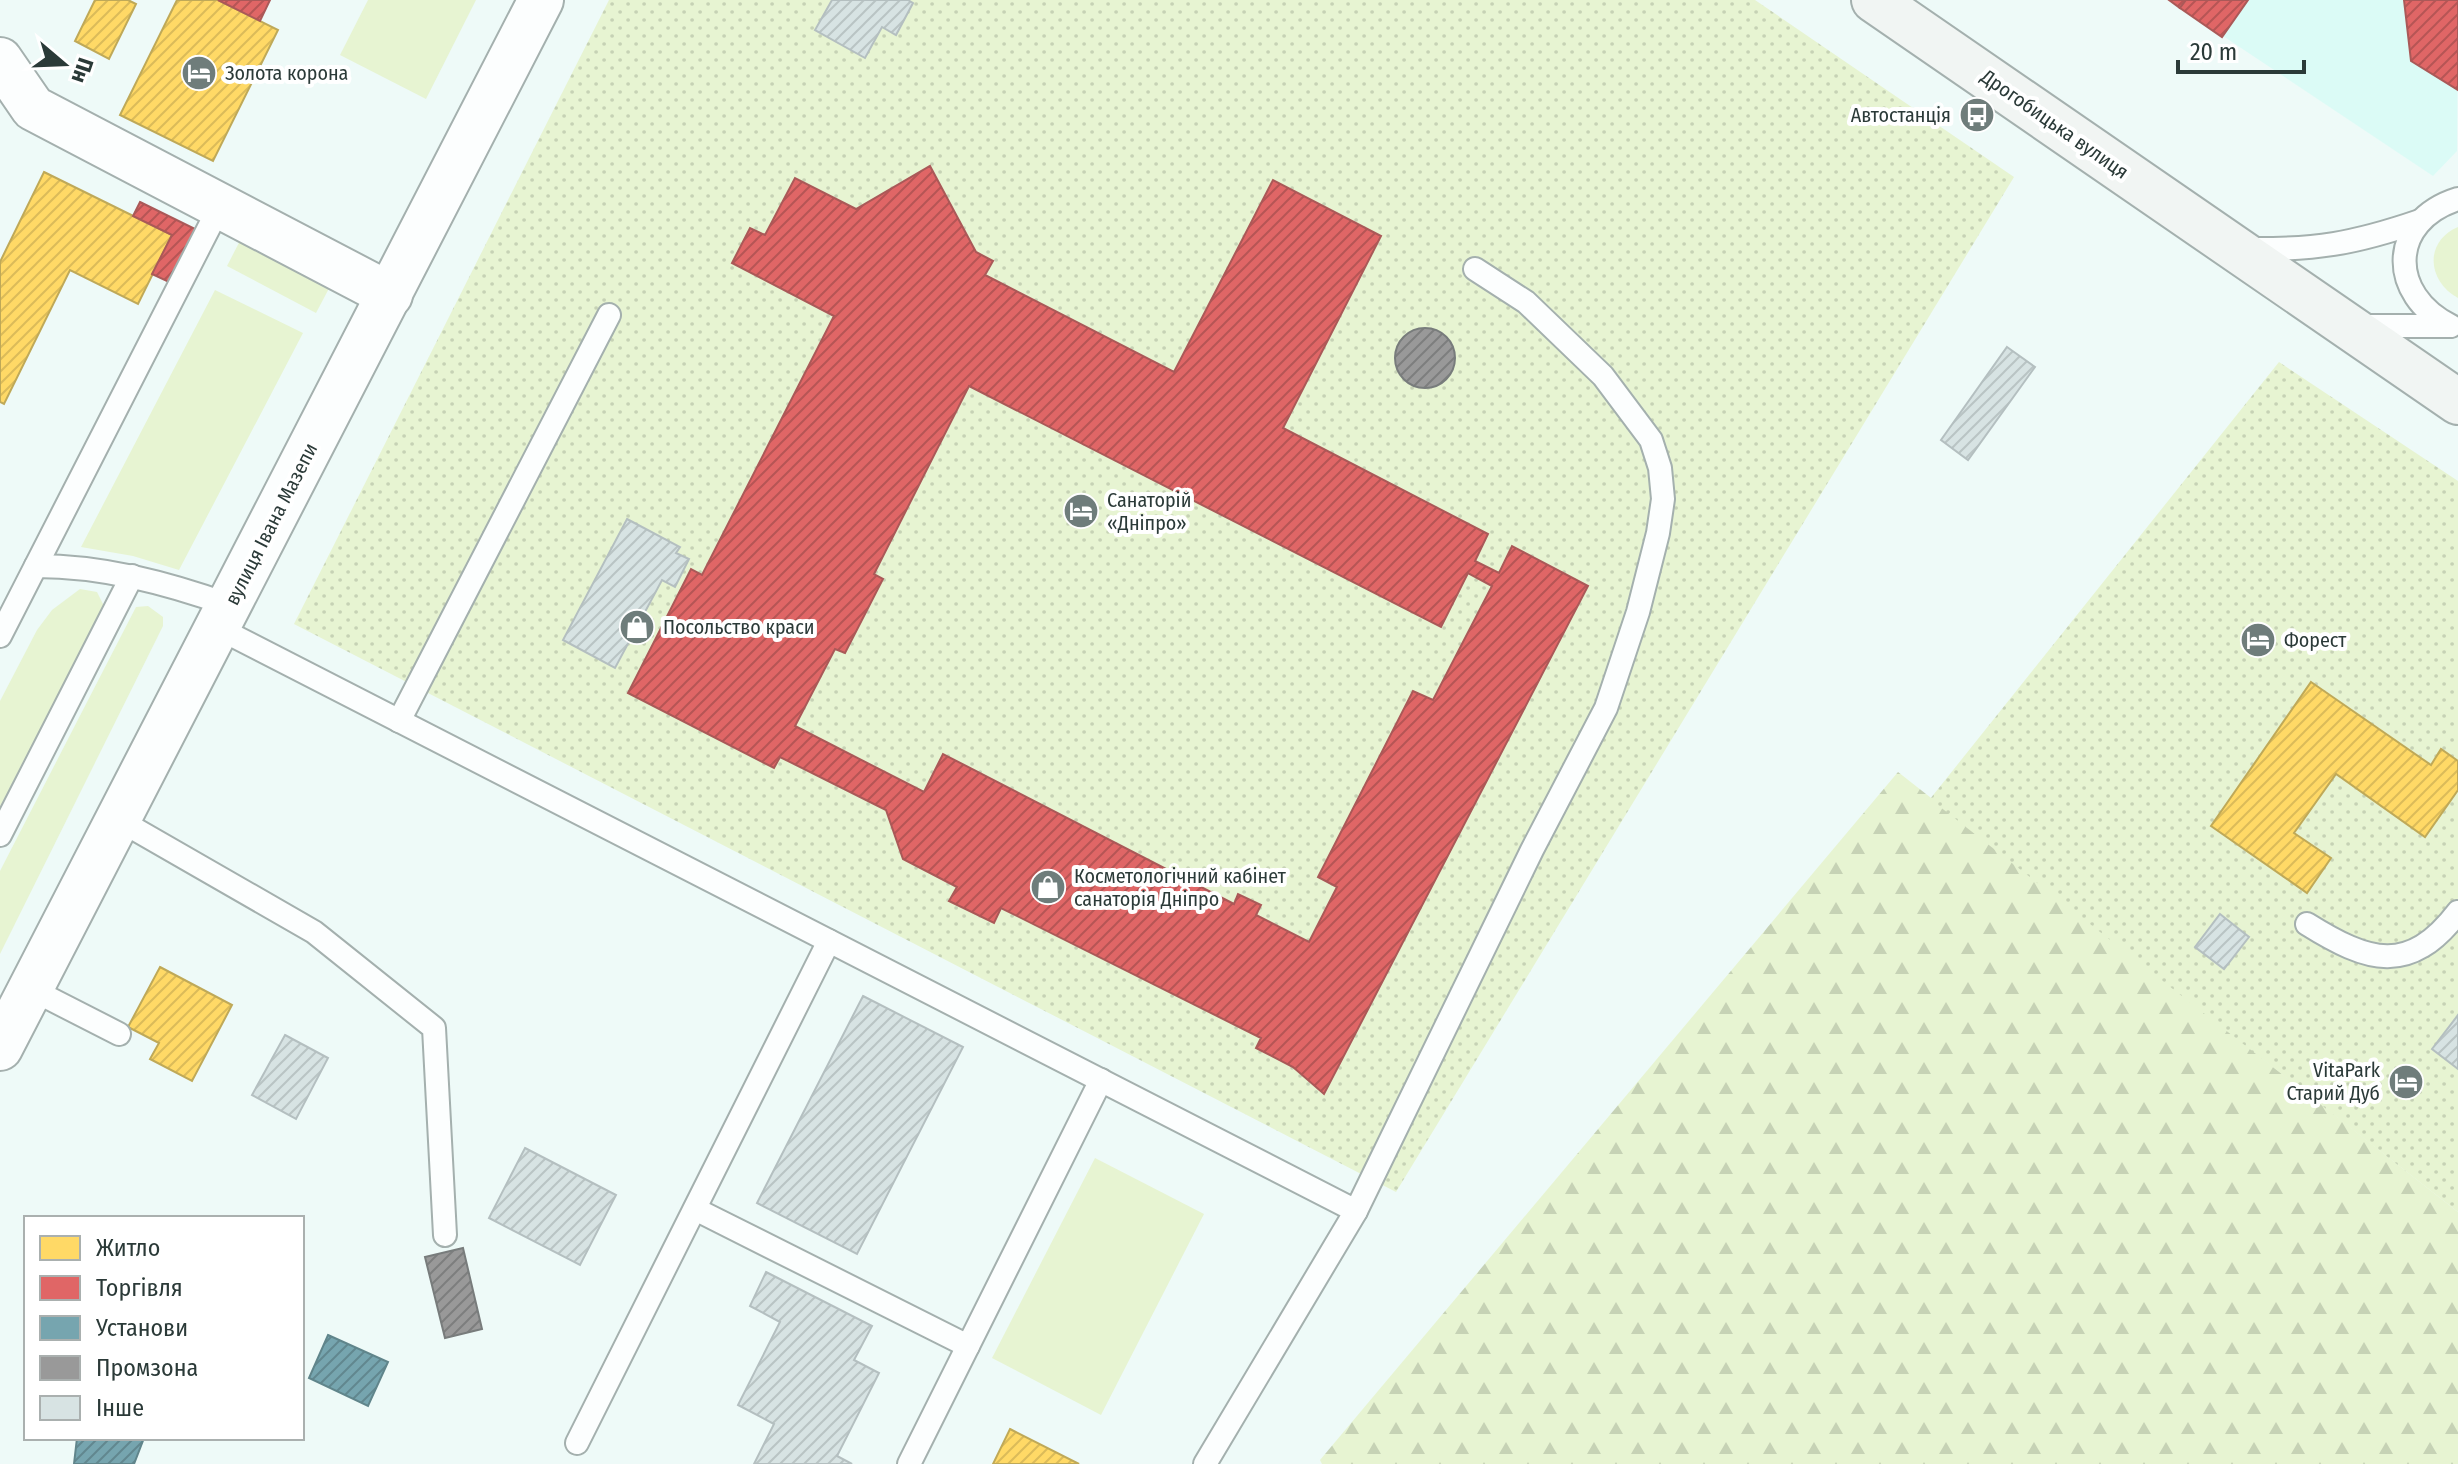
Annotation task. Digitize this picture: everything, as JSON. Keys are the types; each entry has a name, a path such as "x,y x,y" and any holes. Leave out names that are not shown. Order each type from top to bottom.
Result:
{"main road":[{"name":"Дрогобицька вулиця","path":"1874,0 2348,326"},
{"path":"2348,326 2458,402"}],"street":[{"name":"вулиця Івана Мазепи","path":"0,1048 541,0"},
{"path":"0,60 33,108 390,295"}],"lane":[{"path":"2454,326 2432,317 2417,302 2407,283 2404,261 2408,240 2428,214 2458,190"},
{"path":"2236,249 2308,250 2369,239 2458,199"},
{"path":"0,636 220,206"},
{"path":"1205,1464 1356,1211 1532,850 1606,708 1638,612 1663,499 1660,468 1651,440 1603,376 1526,302 1475,269"},
{"path":"399,721 609,315"},
{"path":"2348,326 2454,326"},
{"path":"36,566 64,566 132,576 223,617 399,721 1356,1211"},
{"path":"0,835 132,576"},
{"path":"119,820 314,932 434,1028 445,1235"},
{"path":"2307,924 2335,941 2384,957 2423,949 2439,937 2458,912"},
{"path":"577,1443 829,941"},
{"path":"31,989 119,1034"},
{"path":"909,1464 1101,1080"},
{"path":"695,1209 968,1346"}],"shaded area":[{"path":"2169,0 2458,0 2457,151 2433,176"}],"green space":[{"path":"368,0 476,0 426,99 340,55"},
{"name":"Санаторій «Дніпро»","path":"609,0 1755,0 2014,177 1396,1192 294,624"},
{"path":"2458,227 2458,298 2440,282 2434,262 2439,242"},
{"path":"245,231 334,279 316,313 227,266"},
{"path":"215,290 303,333 179,570 133,556 81,547"},
{"name":"Форест","path":"2279,362 2458,481 2458,1212 1930,799"},
{"path":"80,589 97,592 104,606 0,807 0,701 37,630 52,610"},
{"path":"148,606 163,617 163,626 0,954 0,871 136,607"},
{"path":"1898,772 2458,1212 2458,1464 1322,1464 1320,1460"},
{"path":"1095,1158 1204,1214 1101,1415 992,1358"}],"building: Житло":[{"path":"95,0 128,0 136,4 109,59 75,41"},
{"name":"Золота корона","path":"177,0 218,0 278,30 213,161 120,115"},
{"path":"44,172 172,235 138,304 70,270 4,404 0,402 0,262"},
{"path":"2311,682 2431,765 2441,749 2458,761 2458,790 2425,837 2336,774 2294,833 2331,858 2307,893 2211,826"},
{"path":"160,967 232,1005 192,1081 150,1059 159,1043 128,1027"},
{"path":"1010,1429 1079,1464 993,1464"}],"building: Торгівля":[{"path":"218,0 270,0 260,21"},
{"path":"2169,0 2186,0 2180,8"},
{"path":"2186,0 2248,0 2222,37 2180,8"},
{"path":"2404,0 2458,0 2458,90 2411,61"},
{"path":"930,166 976,252 993,261 985,275 1174,372 1273,180 1381,236 1283,428 1488,534 1475,561 1499,573 1512,546 1588,586 1324,1094 1293,1067 1256,1048 1261,1038 1001,908 994,923 949,901 957,887 903,859 886,810 780,757 774,768 628,693 691,569 702,575 834,316 732,263 750,228 765,235 795,178 856,209","holes":["969,386 1441,627 1468,573 1492,586 1433,700 1413,691 1318,877 1337,887 1309,942 1256,915 1261,905 1238,894 1234,904 943,754 924,792 795,726 835,649 845,653 883,579 874,574"]},
{"path":"140,202 195,229 169,282 152,274 172,235 133,216"}],"building: Установи":[{"path":"328,1335 388,1362 368,1406 309,1378"},
{"path":"77,1440 143,1440 134,1464 74,1464"}],"building: Промзона":[{"path":"1425,328 1436,330 1446,337 1453,347 1453,369 1446,379 1436,386 1425,388 1414,386 1404,379 1397,369 1395,358 1397,347 1404,337 1414,330"},
{"path":"463,1248 482,1329 445,1338 425,1257"}],"building: Інше":[{"path":"832,0 908,0 913,3 896,35 882,27 865,58 815,30"},
{"path":"2007,347 2035,367 1968,460 1941,440"},
{"path":"627,519 680,547 676,553 689,559 675,587 662,580 615,668 563,640"},
{"path":"2220,914 2249,937 2224,969 2195,947"},
{"path":"863,996 963,1047 857,1254 757,1203"},
{"path":"2458,1015 2458,1069 2432,1049"},
{"path":"285,1035 328,1058 296,1119 252,1095"},
{"path":"525,1148 616,1195 580,1265 489,1218"},
{"path":"766,1272 872,1326 854,1360 879,1373 837,1456 852,1464 754,1464 774,1424 738,1405 780,1322 750,1306"}],"place":[{"name":"Золота корона","path":"199,73"},
{"name":"Автостанція","path":"1977,115"},
{"name":"Санаторій «Дніпро»","path":"1081,511"},
{"name":"Посольство краси","path":"637,627"},
{"name":"Форест","path":"2258,640"},
{"name":"Косметологічний кабінет санаторія Дніпро","path":"1048,887"},
{"name":"VitaPark Старий Дуб","path":"2406,1082"}]}
